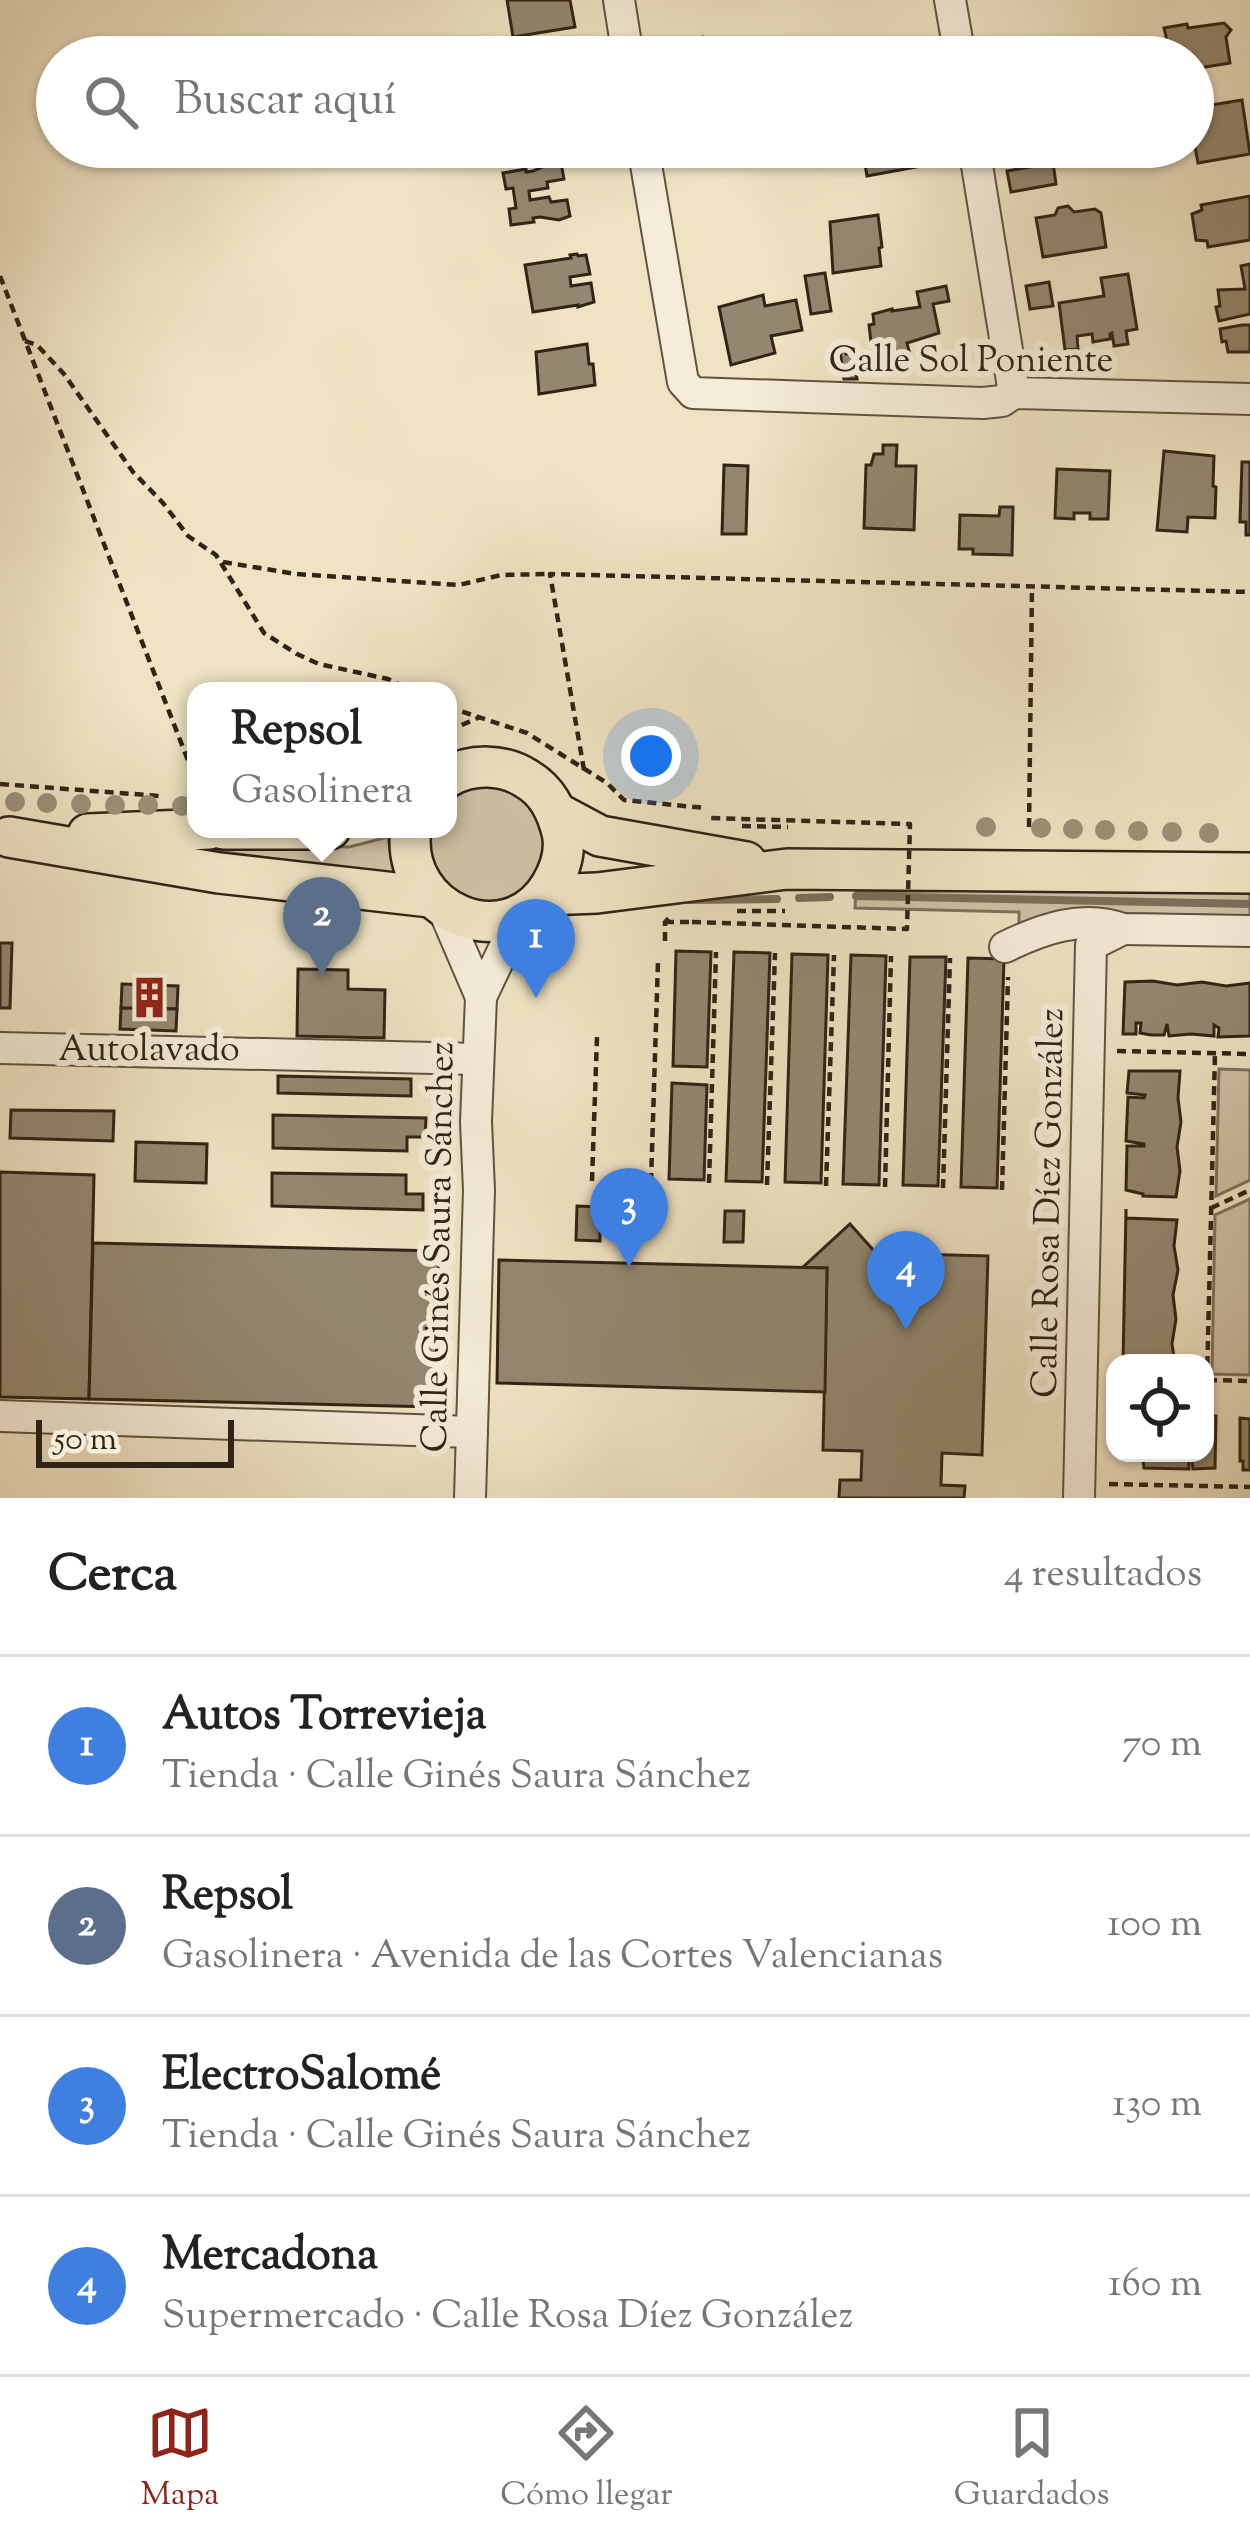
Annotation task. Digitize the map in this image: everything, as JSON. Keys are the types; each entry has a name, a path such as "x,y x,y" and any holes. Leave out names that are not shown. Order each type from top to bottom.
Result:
{"main road":[{"path":"457,774 478,766 503,768 544,792 557,813 564,841 560,870 535,903"},
{"path":"557,813 600,836 787,868"},
{"path":"4,837 187,830"},
{"path":"4,837 219,873 436,901"},
{"path":"410,838 418,880 450,912 475,921 501,920 535,903 787,868 1250,873"}],"street":[{"path":"619,0 625,36"},
{"path":"950,0 956,36"},
{"name":"Calle Sol Poniente","path":"646,168 682,382 693,393 983,403 1002,401 1014,392 1250,399"},
{"path":"977,168 1014,392"},
{"path":"436,901 481,997"},
{"path":"481,997 535,903"},
{"path":"1007,953 1030,935 1070,924 1250,931"},
{"name":"Calle Rosa Díez González","path":"1079,1491 1091,945 1123,929"},
{"name":"Calle Ginés Saura Sánchez","path":"470,1498 481,997"},
{"path":"0,1048 478,1059"},
{"path":"0,1416 472,1432"}],"path":[{"path":"0,276 187,759"},
{"path":"25,341 49,357 133,472 188,536 220,561 264,633 319,664 394,682"},
{"path":"220,561 296,574 460,585 501,575 550,574 1250,592"},
{"path":"550,574 584,770"},
{"path":"1029,827 1032,586"},
{"path":"457,710 526,733 607,783 624,800 705,808"},
{"path":"457,727 480,718"},
{"path":"0,784 176,797"},
{"path":"664,922 907,929 910,824 709,818"},
{"path":"665,940 664,922 676,910"},
{"path":"720,910 785,911"},
{"path":"709,1183 716,952"},
{"path":"767,1185 775,953"},
{"path":"1002,1190 1007,953"},
{"path":"826,1186 834,955"},
{"path":"885,1187 891,956"},
{"path":"943,1189 950,958"},
{"path":"650,1182 658,961"},
{"path":"592,1181 597,1037"},
{"path":"1111,1050 1250,1054"},
{"path":"1207,1354 1215,1053"},
{"path":"1211,1208 1250,1190"},
{"path":"1214,1380 1250,1381"},
{"path":"1079,1491 1250,1487"}],"shaded area":[{"path":"487,785 511,792 530,805 539,819 545,845 540,867 527,885 508,897 487,902 466,899 447,888 433,866 431,838 457,838 457,794"},
{"path":"388,838 394,874 217,851 218,843 349,847"},
{"path":"1250,886 1250,916 1098,913 1019,931 1019,912 855,908 856,892"},
{"path":"1219,1069 1250,1070 1250,1180 1216,1196"},
{"path":"1250,1199 1250,1375 1214,1374 1215,1215"}],"building":[{"path":"507,0 570,0 575,27 513,36"},
{"path":"1224,23 1231,30 1226,37 1230,63 1214,66 1214,36 1166,36 1164,28 1187,24 1188,28"},
{"path":"1242,100 1250,154 1214,160 1214,105"},
{"path":"562,168 564,179 529,191 530,200 567,200 570,216 533,218 534,222 511,225 509,209 516,208 513,188 506,189 503,173"},
{"path":"866,168 911,168 867,176"},
{"path":"1054,168 1056,184 1011,192 1007,171"},
{"path":"1250,196 1250,240 1208,247 1207,241 1196,240 1192,214 1202,210 1201,205"},
{"path":"1068,206 1074,212 1095,209 1101,213 1106,247 1043,257 1036,218 1055,215 1058,208"},
{"path":"878,215 881,266 833,273 830,222"},
{"path":"586,255 590,274 570,277 571,286 591,283 594,302 533,312 525,265"},
{"path":"1250,264 1250,314 1219,321 1218,290 1245,289 1241,266"},
{"path":"825,273 831,311 811,314 805,276"},
{"path":"1128,274 1137,329 1126,331 1128,344 1114,346 1112,333 1110,339 1093,342 1092,334 1077,336 1078,349 1065,350 1059,303 1104,296 1101,278"},
{"path":"1049,282 1053,306 1030,309 1026,286"},
{"path":"946,286 949,301 933,304 939,333 907,343 911,359 892,362 890,349 872,351 869,325 874,324 873,314 920,307 917,292"},
{"path":"763,295 765,306 796,300 802,330 771,336 775,353 731,365 719,307"},
{"path":"1250,325 1250,352 1228,352 1220,329"},
{"path":"587,344 595,385 539,394 536,352"},
{"path":"840,351 853,353 857,379 844,379"},
{"path":"883,445 897,445 896,466 916,466 914,530 864,528 866,465 871,465 874,454 883,454"},
{"path":"1164,451 1214,456 1215,518 1188,517 1187,532 1157,530"},
{"path":"1242,462 1250,462 1250,535 1246,535 1246,522 1240,522"},
{"path":"724,465 748,466 746,534 722,534"},
{"path":"1057,469 1110,471 1108,519 1090,519 1090,513 1074,513 1074,519 1055,518"},
{"path":"1000,507 1013,507 1012,555 959,549 960,515 999,516"},
{"path":"0,943 12,943 10,1008 0,1008"},
{"path":"676,951 711,952 707,1067 673,1066"},
{"path":"734,952 770,953 762,1182 726,1181"},
{"path":"792,954 828,955 821,1183 785,1182"},
{"path":"851,955 886,956 879,1185 843,1184"},
{"path":"910,957 946,957 938,1186 903,1185"},
{"path":"968,958 1004,959 997,1188 961,1187"},
{"path":"298,969 348,970 348,989 385,990 384,1038 297,1036"},
{"path":"1125,982 1250,983 1250,1036 1218,1037 1219,1028 1214,1025 1214,1036 1169,1036 1167,1024 1164,1035 1151,1035 1140,1033 1141,1023 1136,1023 1136,1034 1123,1034"},
{"name":"Autolavado","path":"122,984 178,986 177,1009 121,1008"},
{"name":"Autolavado","path":"121,1008 177,1009 176,1031 120,1029"},
{"path":"1129,1071 1180,1071 1176,1197 1126,1190 1127,1146 1144,1146 1126,1141 1128,1097 1145,1095 1127,1093"},
{"path":"278,1076 411,1079 411,1096 278,1093"},
{"path":"672,1083 707,1085 704,1180 669,1179"},
{"path":"11,1110 114,1111 113,1141 10,1138"},
{"path":"273,1115 426,1118 425,1137 407,1137 407,1151 273,1148"},
{"path":"136,1142 207,1144 206,1183 135,1181"},
{"path":"0,1172 94,1175 89,1399 0,1397"},
{"path":"272,1173 406,1175 406,1194 423,1194 423,1210 272,1206"},
{"path":"577,1206 600,1207 600,1241 576,1240"},
{"path":"1126,1209 1126,1218 1177,1220 1178,1270 1173,1295 1174,1354 1123,1354"},
{"path":"725,1211 744,1211 743,1242 724,1242"},
{"path":"850,1224 876,1253 988,1256 982,1455 942,1453 941,1485 965,1486 964,1498 839,1498 840,1480 861,1480 862,1451 823,1450 827,1268 802,1268"},
{"path":"93,1243 439,1251 435,1407 89,1399"},
{"path":"499,1260 827,1268 825,1392 497,1383"},
{"path":"1216,1416 1215,1468 1193,1469 1192,1462 1214,1462"},
{"path":"1240,1418 1250,1419 1250,1470 1243,1470 1240,1461"},
{"path":"1143,1462 1189,1462 1189,1469 1144,1468"}],"waterway":[{"path":"856,896 1250,904"},
{"path":"799,898 830,897"},
{"path":"689,900 777,899"}],"place":[{"name":"Repsol","path":"322,976"},
{"name":"Autolavado","path":"149,997"},
{"name":"Autos Torrevieja","path":"536,998"},
{"name":"ElectroSalomé","path":"629,1267"},
{"name":"Mercadona","path":"906,1330"}]}
